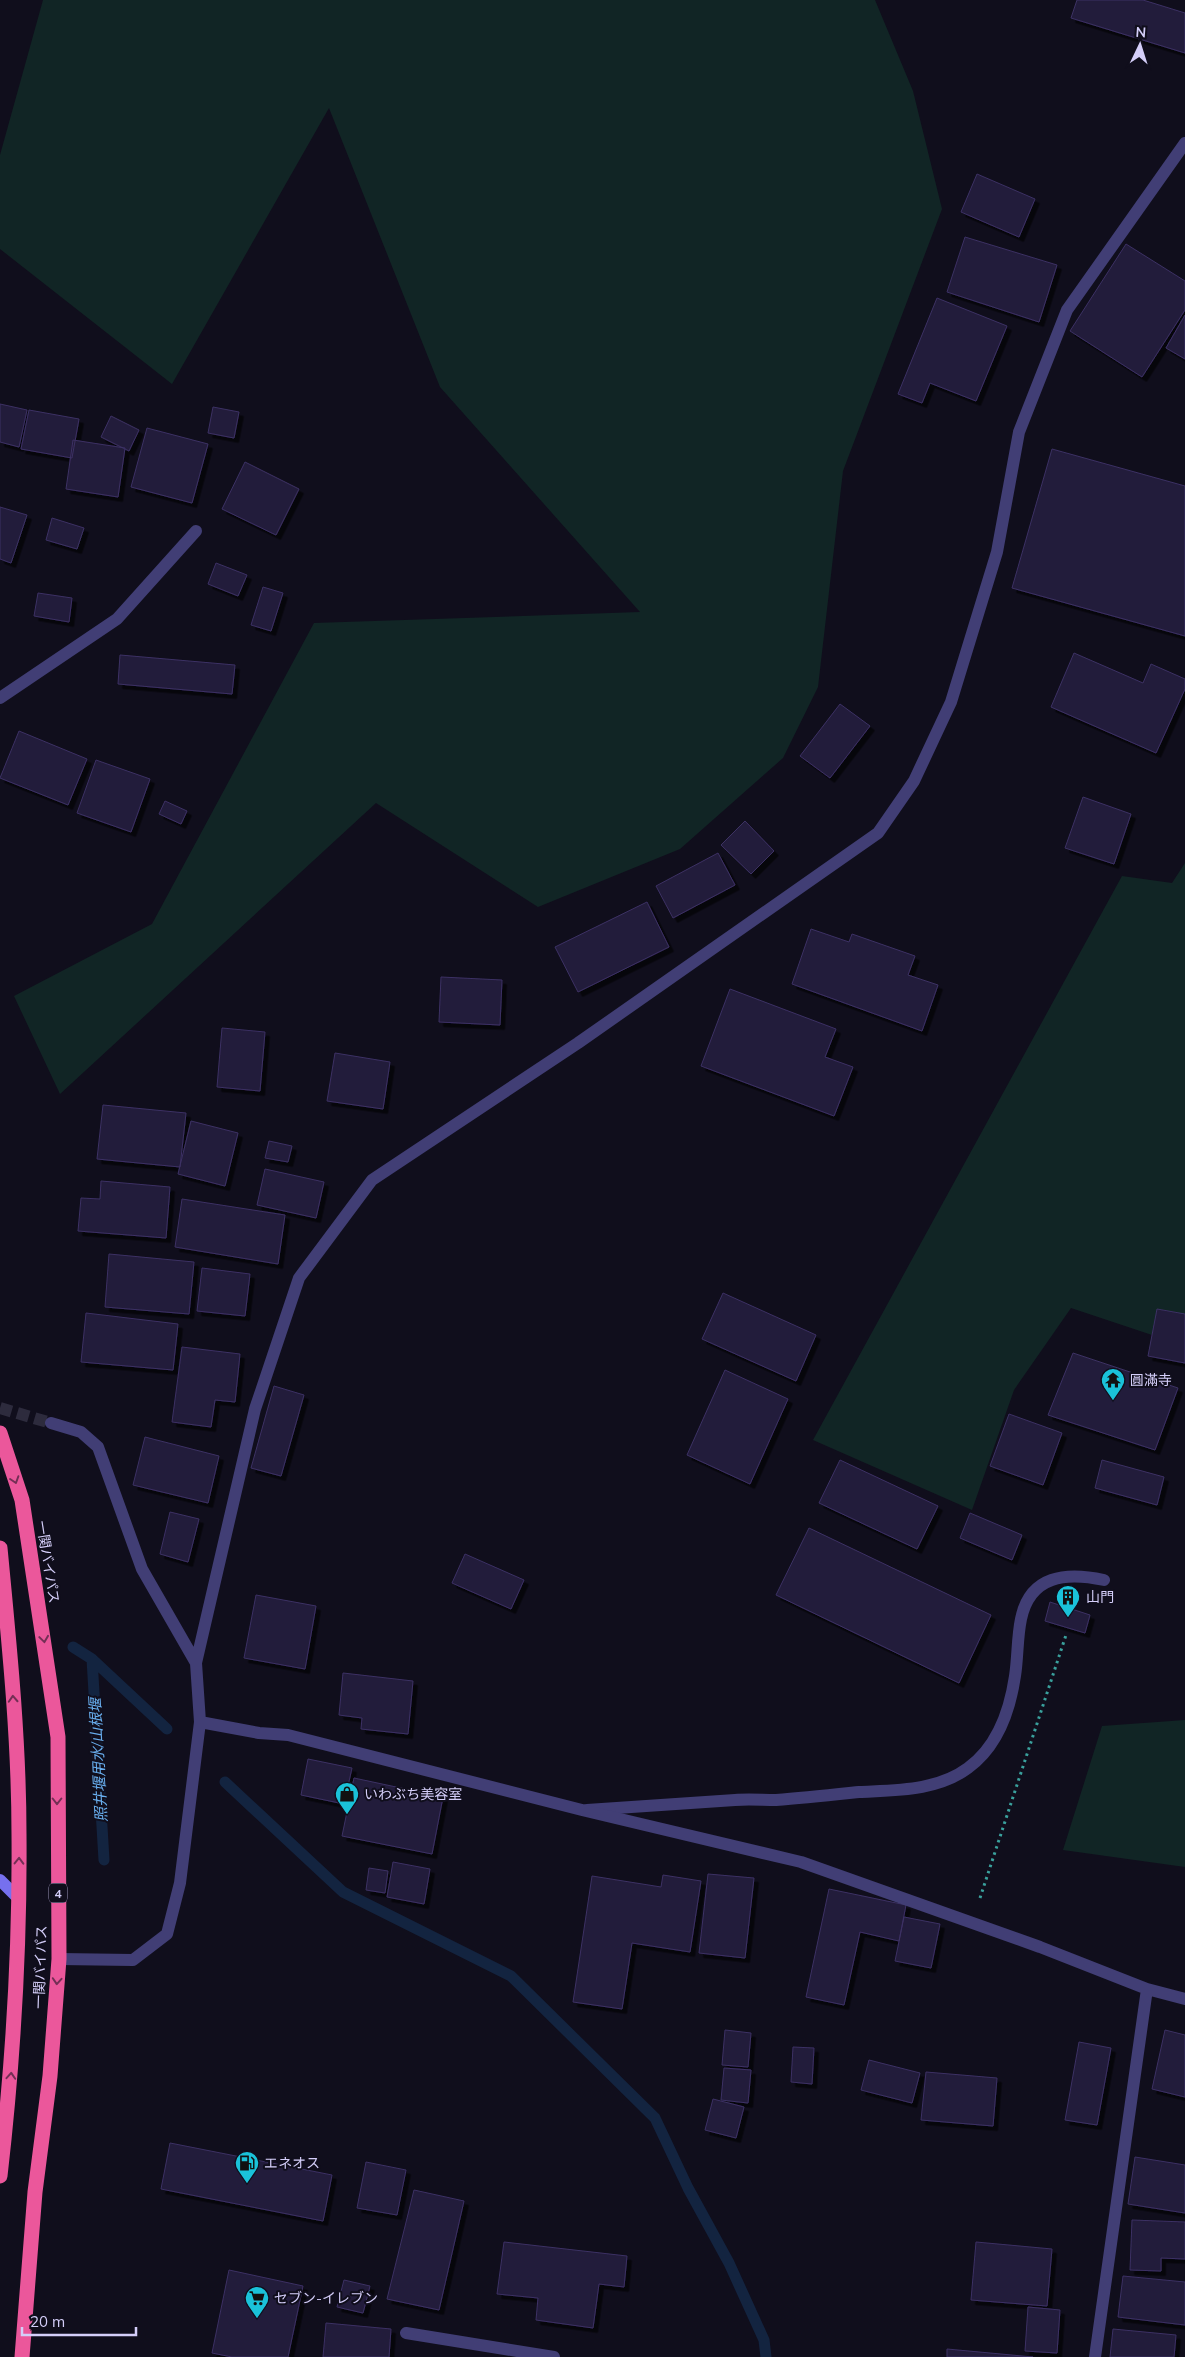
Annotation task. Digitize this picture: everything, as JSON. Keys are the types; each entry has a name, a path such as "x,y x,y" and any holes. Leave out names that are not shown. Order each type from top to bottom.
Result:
{"highway":[{"name":"一関バイパス","path":"0,1434 22,1500 58,1737 59,1958 50,2076 35,2192 22,2357"},
{"name":"一関バイパス","path":"0,1548 10,1646 20,1833 11,2078 0,2176"}],"street":[{"path":"59,1958 133,1960 167,1934 180,1884 200,1722 196,1663 255,1409 299,1278 372,1180 578,1043 878,833 914,781 951,702 998,552 1019,432 1067,310 1185,143"},
{"path":"0,698 117,619 196,531"},
{"path":"51,1423 81,1432 98,1447 142,1569 196,1663"},
{"path":"582,1810 737,1800 775,1800 924,1787 949,1780 969,1768 985,1751 1008,1709 1015,1676 1021,1619 1026,1604 1036,1588 1055,1578 1072,1575 1104,1580"},
{"path":"200,1722 259,1733 288,1735 582,1810 800,1862 972,1922 1147,1989 1185,1999"},
{"path":"0,1880 18,1898"},
{"path":"1095,2357 1147,1989"},
{"path":"406,2333 554,2357"}],"path":[{"path":"972,1922 1066,1635"}],"green space":[{"path":"43,0 875,0 913,91 942,209 843,471 818,687 783,758 680,849 538,907 376,803 60,1094 14,996 152,924 314,623 640,612 440,387 329,108 172,384 0,249 0,155"},
{"path":"1185,863 1185,1346 1071,1308 1014,1390 972,1510 813,1440 1122,876 1172,883"},
{"path":"1185,1720 1185,1867 1063,1850 1102,1726"}],"building":[{"path":"1077,0 1143,0 1185,13 1185,53 1071,18"},
{"path":"977,174 1035,199 1019,237 961,212"},
{"path":"965,237 1057,265 1039,322 947,292"},
{"path":"1126,244 1185,281 1185,310 1142,377 1070,331"},
{"path":"937,298 1007,326 976,401 930,383 922,403 898,394"},
{"path":"1185,315 1185,359 1166,348"},
{"path":"0,404 27,410 19,447 0,442"},
{"path":"213,407 239,412 234,438 208,433"},
{"path":"29,410 79,419 72,458 21,449"},
{"path":"111,416 139,430 129,451 101,437"},
{"path":"147,428 208,444 192,503 131,487"},
{"path":"73,440 125,448 118,497 66,489"},
{"path":"1052,449 1185,486 1185,636 1012,588"},
{"path":"245,462 299,489 276,535 222,509"},
{"path":"0,507 27,515 11,563 0,559"},
{"path":"52,518 84,528 77,549 46,540"},
{"path":"216,563 247,575 238,596 208,584"},
{"path":"263,587 283,593 271,631 251,625"},
{"path":"38,593 72,598 69,622 34,616"},
{"path":"1074,653 1143,683 1151,664 1185,679 1185,689 1156,753 1051,707"},
{"path":"120,655 235,665 232,694 118,684"},
{"path":"840,704 870,726 830,778 800,756"},
{"path":"19,731 87,759 68,805 0,778"},
{"path":"96,760 150,779 131,832 77,813"},
{"path":"1083,797 1131,814 1114,864 1065,848"},
{"path":"165,801 187,811 181,824 159,814"},
{"path":"745,821 774,851 751,874 721,845"},
{"path":"718,853 735,885 673,918 656,886"},
{"path":"647,902 669,947 578,992 555,947"},
{"path":"811,929 849,942 852,934 915,956 908,975 938,985 922,1031 792,984"},
{"path":"441,977 502,980 500,1025 439,1022"},
{"path":"730,989 836,1029 825,1057 853,1067 834,1116 701,1066"},
{"path":"222,1028 265,1032 260,1091 217,1087"},
{"path":"335,1053 390,1062 383,1109 327,1101"},
{"path":"103,1105 186,1113 180,1167 97,1159"},
{"path":"191,1121 238,1133 225,1186 178,1174"},
{"path":"269,1141 292,1146 288,1162 265,1158"},
{"path":"265,1169 324,1182 316,1218 257,1205"},
{"path":"101,1181 170,1187 166,1238 78,1231 81,1198 100,1199"},
{"path":"182,1199 285,1215 278,1264 175,1247"},
{"path":"109,1254 194,1262 189,1314 105,1307"},
{"path":"202,1268 250,1274 245,1316 197,1311"},
{"path":"723,1293 816,1335 796,1381 702,1339"},
{"path":"1157,1309 1185,1314 1185,1363 1148,1356"},
{"path":"86,1313 178,1324 173,1370 81,1362"},
{"path":"182,1347 240,1354 235,1402 215,1400 211,1427 172,1422"},
{"name":"圓滿寺","path":"1073,1353 1178,1388 1155,1450 1048,1415"},
{"path":"725,1370 788,1399 750,1484 687,1455"},
{"path":"274,1386 304,1395 281,1476 251,1468"},
{"path":"1009,1414 1062,1433 1043,1485 990,1466"},
{"path":"145,1437 219,1456 208,1503 133,1485"},
{"path":"840,1460 938,1506 917,1549 819,1503"},
{"path":"1102,1460 1164,1477 1157,1505 1095,1488"},
{"path":"170,1512 199,1519 188,1562 160,1554"},
{"path":"970,1513 1022,1535 1012,1560 960,1538"},
{"path":"809,1528 991,1615 959,1683 776,1595"},
{"path":"465,1554 524,1580 511,1609 452,1583"},
{"path":"256,1595 316,1606 305,1669 244,1658"},
{"name":"山門","path":"1050,1602 1090,1615 1085,1633 1045,1621"},
{"path":"343,1673 413,1681 408,1734 361,1729 362,1718 339,1715"},
{"path":"308,1759 352,1768 344,1804 301,1795"},
{"path":"354,1778 443,1797 432,1854 342,1836"},
{"path":"393,1862 430,1869 424,1904 387,1897"},
{"path":"369,1868 388,1871 385,1893 366,1890"},
{"path":"708,1874 754,1878 745,1958 699,1953"},
{"path":"663,1875 701,1881 690,1952 632,1943 622,2009 573,2002 592,1876 661,1887"},
{"path":"829,1889 906,1905 899,1941 860,1932 844,2005 806,1997"},
{"path":"904,1917 940,1924 931,1968 895,1961"},
{"path":"725,2030 751,2033 748,2067 722,2065"},
{"path":"1165,2030 1185,2035 1185,2097 1152,2089"},
{"path":"1079,2042 1111,2048 1097,2125 1065,2120"},
{"path":"793,2047 814,2048 812,2084 791,2082"},
{"path":"869,2060 920,2073 912,2103 861,2090"},
{"path":"724,2068 751,2070 748,2103 721,2100"},
{"path":"926,2072 997,2078 993,2126 921,2120"},
{"path":"713,2099 744,2107 736,2138 705,2130"},
{"path":"170,2143 332,2175 323,2221 161,2189"},
{"path":"1135,2157 1185,2165 1185,2213 1128,2204"},
{"path":"366,2162 406,2170 397,2215 357,2208"},
{"path":"414,2190 464,2201 439,2310 387,2299"},
{"path":"1132,2220 1185,2222 1185,2259 1161,2258 1161,2271 1130,2270"},
{"path":"504,2242 627,2256 624,2287 599,2284 593,2328 536,2320 538,2298 497,2294"},
{"path":"976,2242 1052,2249 1047,2306 971,2300"},
{"name":"セブン-イレブン","path":"229,2270 303,2286 288,2357 232,2357 212,2353"},
{"path":"1123,2276 1185,2282 1185,2325 1118,2317"},
{"path":"344,2280 370,2286 363,2313 337,2307"},
{"path":"1028,2307 1060,2310 1057,2353 1025,2351"},
{"path":"326,2323 391,2329 389,2357 323,2357"},
{"path":"1113,2329 1176,2335 1174,2357 1110,2357"},
{"path":"947,2349 1033,2357 947,2357"}],"waterway":[{"path":"73,1647 92,1659 167,1729"},
{"name":"照井堰用水/山根堰","path":"92,1659 104,1860"},
{"path":"225,1782 343,1892 511,1976 655,2118 688,2188 729,2263 764,2340 766,2357"}],"tunnel":[{"path":"0,1408 51,1423"}],"place":[{"name":"圓滿寺","path":"1113,1401"},
{"name":"山門","path":"1068,1618"},
{"name":"いわぶち美容室","path":"347,1815"},
{"name":"エネオス","path":"247,2184"},
{"name":"セブン-イレブン","path":"257,2319"}]}
